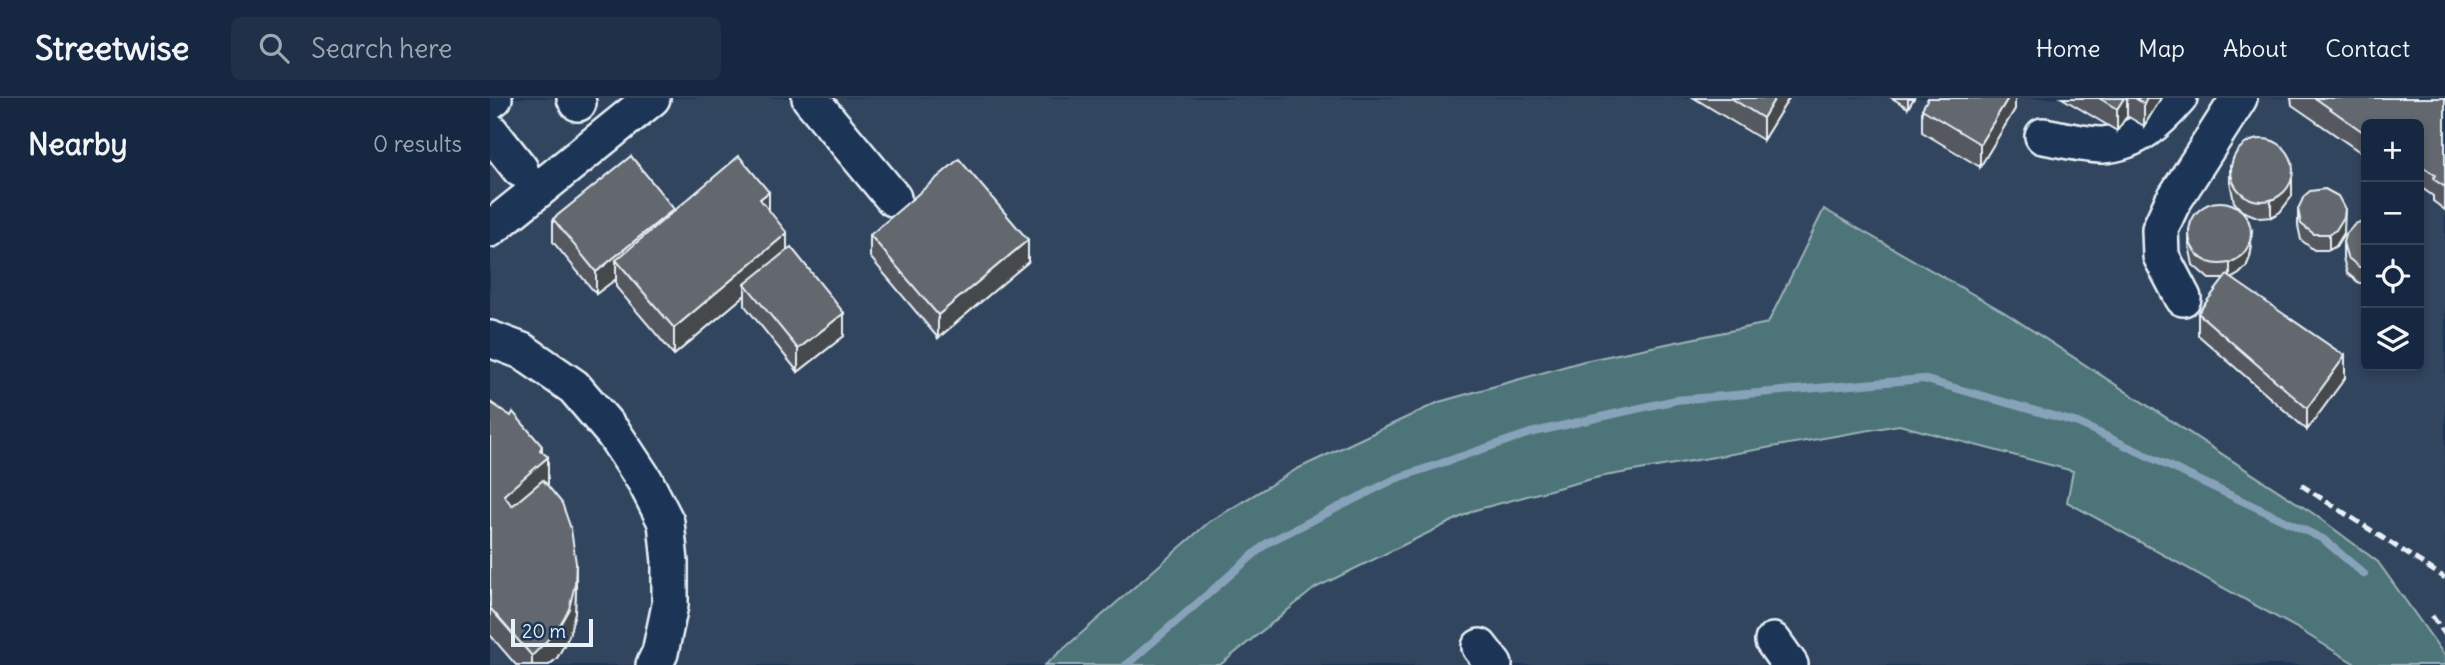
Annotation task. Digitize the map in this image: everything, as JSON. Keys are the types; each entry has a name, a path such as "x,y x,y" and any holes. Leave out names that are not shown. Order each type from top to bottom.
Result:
{"street":[{"path":"490,229 652,98"},
{"path":"810,98 893,198"},
{"path":"2043,136 2103,145 2138,135 2158,122 2179,98"},
{"path":"2183,298 2161,256 2160,229 2172,203 2239,98"},
{"path":"490,131 520,169"},
{"path":"490,340 522,351 574,387 614,434 645,481 666,522 670,605 660,653 654,665"}],"shaded area":[{"path":"490,98 2445,98 2445,665 490,665"}],"green space":[{"path":"1824,209 2004,312 2314,514 2378,562 2445,656 2445,665 2357,665 2295,627 2067,502 2073,471 1899,425 1599,477 1475,510 1315,588 1220,665 1045,665 1209,522 1297,469 1439,402 1584,361 1768,323"}],"building":[{"path":"1731,98 1775,98 1763,118"},
{"path":"1928,98 2008,98 1980,144 1922,109"},
{"path":"2099,98 2124,98 2117,109"},
{"path":"2135,98 2147,98 2144,104"},
{"path":"2315,98 2445,98 2445,187 2433,179 2435,175 2424,167 2424,119 2361,119 2361,130"},
{"path":"2262,139 2284,148 2293,170 2284,192 2262,201 2240,192 2231,170 2240,148"},
{"path":"631,156 674,209 596,272 553,219"},
{"path":"739,156 769,192 760,199 787,233 674,328 616,260"},
{"path":"959,159 1028,240 938,315 870,235"},
{"path":"2325,189 2338,196 2345,209 2344,217 2336,230 2329,234 2314,234 2301,224 2298,209 2304,196 2310,191"},
{"path":"2220,202 2242,211 2251,233 2242,255 2220,264 2198,255 2189,233 2198,211"},
{"path":"2361,221 2361,267 2347,257 2343,242 2345,235"},
{"path":"791,247 844,313 798,349 745,284"},
{"path":"2227,275 2345,356 2307,408 2198,313"},
{"path":"490,402 511,416 513,412 548,457 504,495 512,506 543,480 562,503 571,529 576,563 575,584 569,609 557,630 532,656 490,608"}],"waterway":[{"path":"1126,665 1267,543 1395,479 1530,433 1676,400 1923,379 2078,423 2323,539 2364,574"}],"railway":[{"path":"2301,485 2445,578"},
{"path":"2432,616 2445,634"}]}
